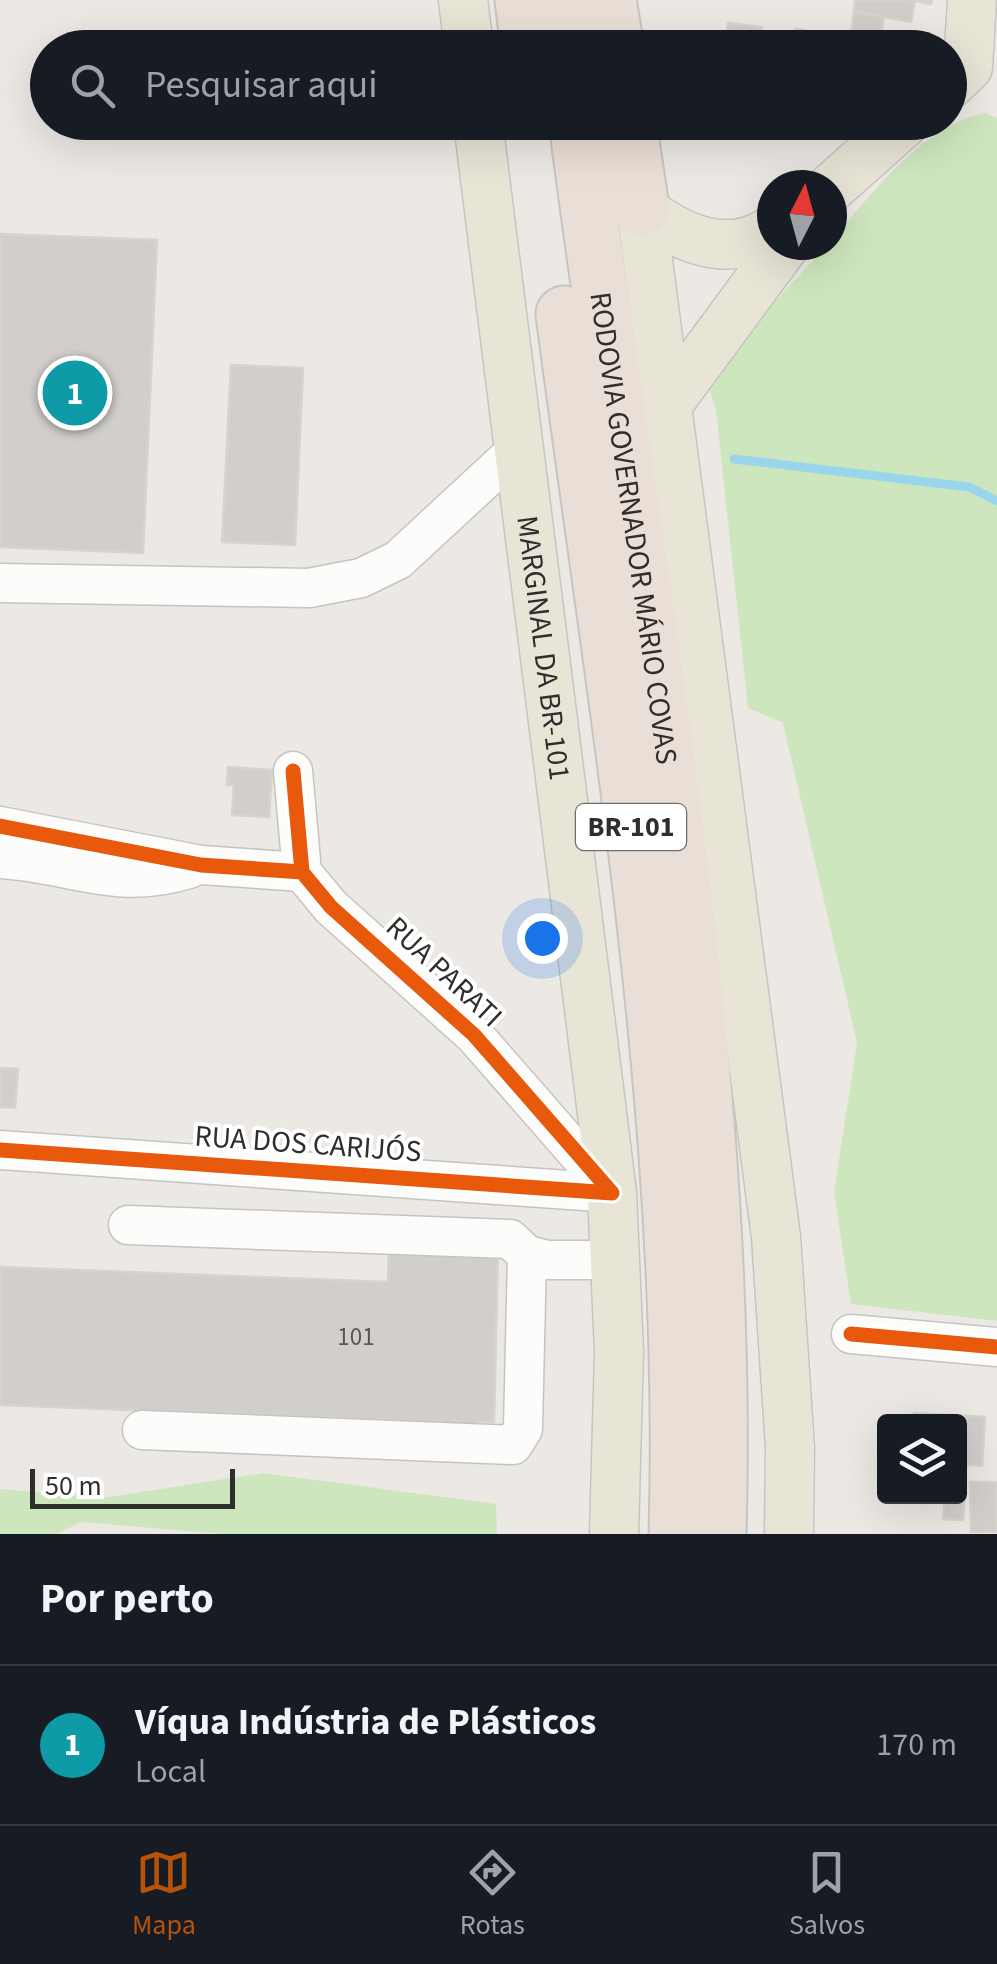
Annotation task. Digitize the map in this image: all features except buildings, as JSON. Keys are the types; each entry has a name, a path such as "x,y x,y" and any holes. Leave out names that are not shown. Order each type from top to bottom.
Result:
{"highway":[{"path":"522,0 526,30"},
{"path":"562,0 566,30"},
{"path":"608,0 613,30"},
{"name":"RODOVIA GOVERNADOR MÁRIO COVAS","path":"541,140 663,1102 678,1315 677,1534"},
{"name":"RODOVIA GOVERNADOR MÁRIO COVAS","path":"579,140 703,1076 717,1290 718,1534"},
{"path":"631,140 641,208"}],"main road":[{"path":"463,0 467,30"},
{"path":"971,74 972,0"},
{"name":"MARGINAL DA BR-101","path":"480,140 612,1193 617,1260 614,1534"},
{"path":"847,174 885,140"},
{"path":"641,208 673,233 706,243 735,244 757,236"},
{"path":"641,208 776,1237 790,1448 790,1534"},
{"path":"668,405 774,260"}],"street":[{"path":"0,583 309,588 361,578 398,560 519,448"},
{"path":"0,826 201,865 302,872 293,771"},
{"path":"0,859 112,880 145,879 201,865"},
{"name":"RUA PARATI","path":"302,872 331,907 474,1035 612,1193"},
{"name":"RUA DOS CARIJÓS","path":"0,1150 612,1193"},
{"path":"128,1225 510,1239 527,1255 547,1260 617,1260"},
{"path":"142,1430 513,1445 523,1429 527,1255"},
{"path":"851,1334 997,1347"}],"green space":[{"path":"984,113 997,118 997,1321 851,1304 834,1192 857,1043 783,723 748,708 716,410 710,391 761,317 813,260 847,260 847,222 900,164 929,140 967,140 967,119"},
{"path":"263,1473 496,1504 497,1534 222,1534 81,1522 57,1534 0,1534 0,1489 103,1498"}],"waterway":[{"path":"734,459 969,487 997,501"}],"cycle path":[{"path":"293,771 302,872 331,907 474,1035 612,1193"},
{"path":"0,826 201,865 302,872"},
{"path":"0,1150 612,1193"},
{"path":"851,1334 997,1347"}],"place":[{"name":"Víqua Indústria de Plásticos","path":"75,393"}]}
